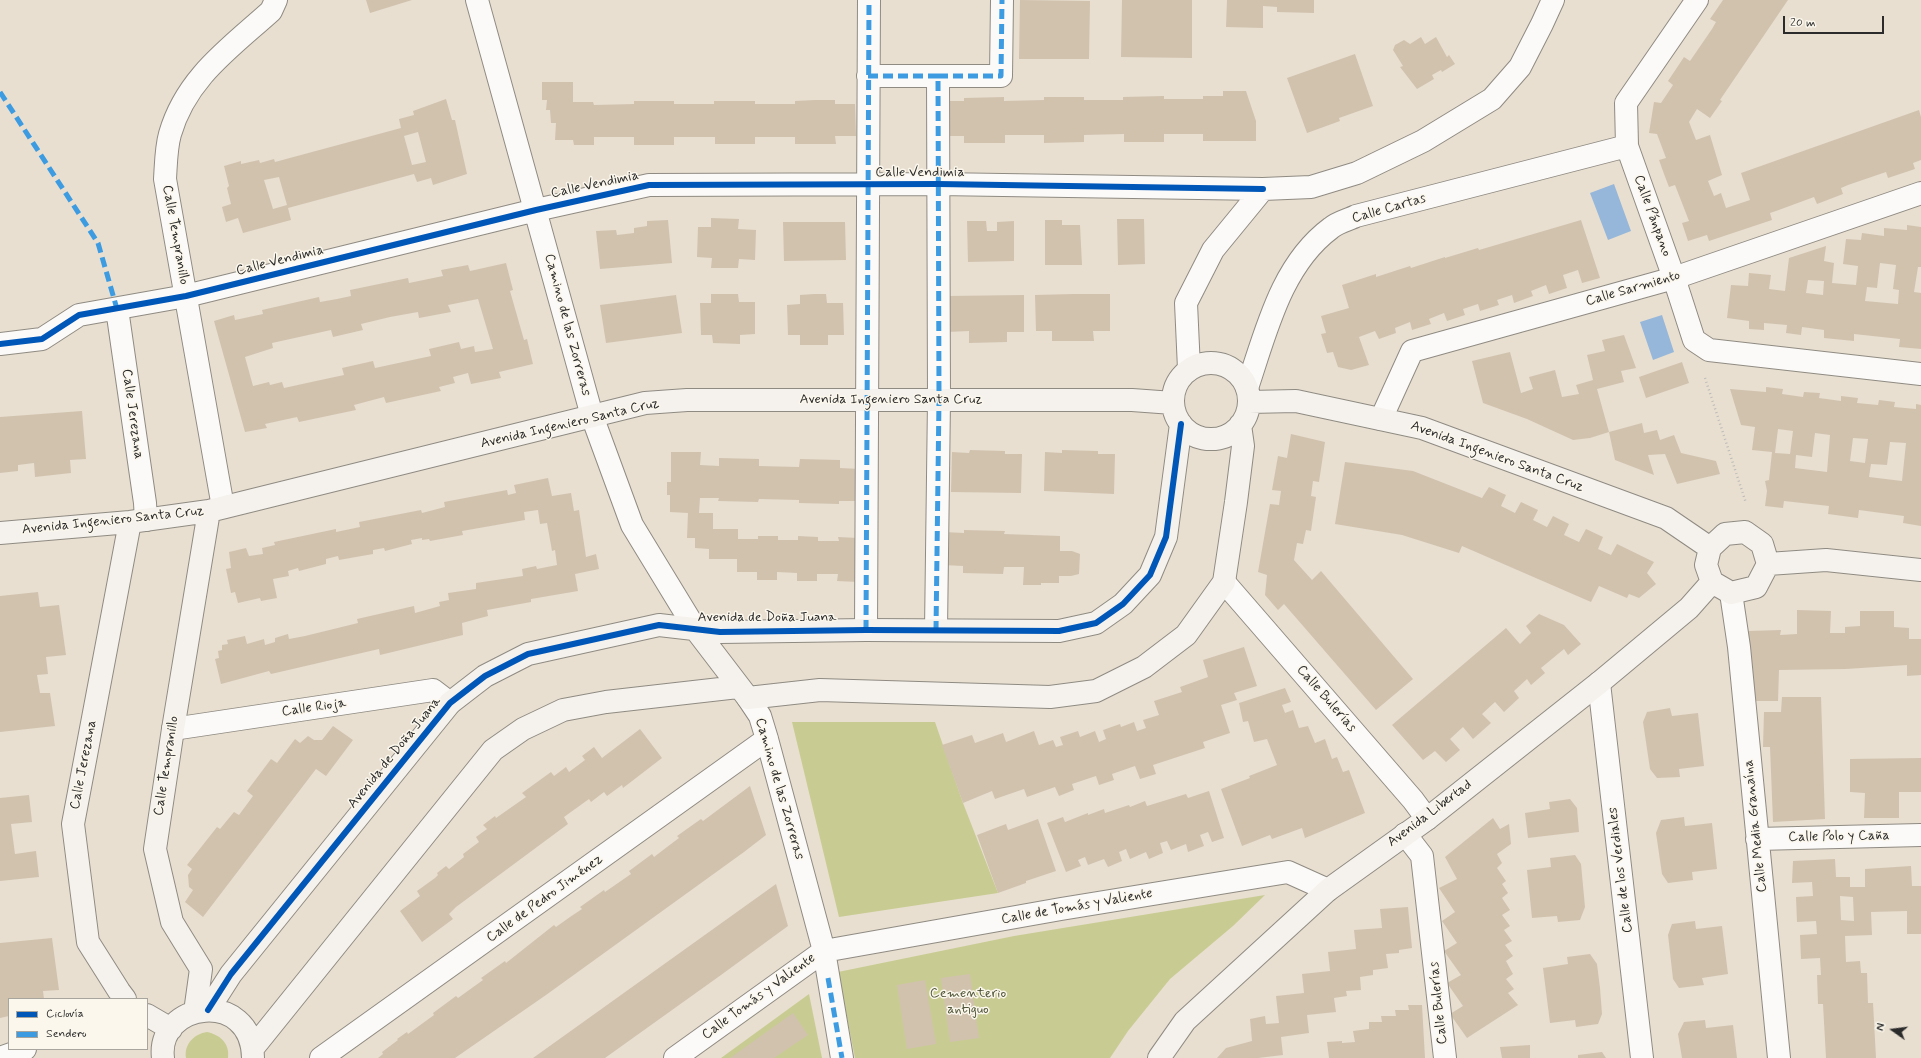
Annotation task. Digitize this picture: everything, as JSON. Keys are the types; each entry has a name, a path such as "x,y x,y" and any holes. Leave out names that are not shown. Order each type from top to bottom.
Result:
{"street":[{"name":"Calle Tempranillo","path":"201,1011 201,969 172,922 155,849 173,729 216,509 186,296 164,179 170,135 182,102 205,70 271,11 276,0"},
{"name":"Camino de las Zorreras","path":"477,0 592,416 632,525 696,630 760,716 824,951 842,1058"},
{"path":"866,630 869,0"},
{"path":"868,76 1001,76 1002,0"},
{"name":"Calle Vendimia","path":"0,344 42,339 79,315 186,296 536,210 649,185 938,184 1263,189 1311,187 1357,173 1423,141 1492,99 1520,67 1553,0"},
{"name":"Calle Pánpano","path":"1697,0 1626,103 1627,146 1674,278 1694,340 1709,350"},
{"path":"936,630 939,400 938,76"},
{"name":"Calle Cartas","path":"1248,395 1274,308 1290,274 1309,248 1332,227 1356,216 1627,146"},
{"path":"1189,369 1186,303 1213,250 1263,189"},
{"name":"Calle Sarmiento","path":"1381,419 1412,351 1674,278 1921,193"},
{"name":"Calle Jerezana","path":"117,308 145,503 138,521 73,824 88,942 124,998"},
{"path":"1709,350 1921,374"},
{"path":"1212,362 1223,364 1238,374 1248,395 1246,414 1240,425 1232,433 1222,437 1210,439 1199,437 1188,432 1175,414 1172,403 1174,390 1180,378 1189,369 1200,364 1212,362"},
{"name":"Avenida Ingeniero Santa Cruz","path":"1248,395 1296,401 1422,428 1666,518 1710,548"},
{"name":"Avenida Ingeniero Santa Cruz","path":"0,533 138,521 216,509 645,403 687,400 1132,400 1172,403"},
{"name":"Avenida de Doña Juana","path":"201,1011 450,703 485,676 528,654 659,625 720,632 866,630 1058,631 1096,623 1123,604 1150,575 1166,537 1181,424"},
{"path":"253,1053 493,750 523,729 563,710 606,702 743,693 820,690 1050,696 1096,691 1144,668 1186,635 1224,582 1243,446 1240,425"},
{"path":"1745,532 1762,544 1768,564 1756,587 1731,593 1712,582 1706,566 1710,548 1725,534 1745,532"},
{"path":"1768,564 1826,560 1921,570"},
{"name":"Calle Bulerías","path":"1224,582 1413,800 1427,819"},
{"name":"Avenida Libertad","path":"1159,1058 1185,1021 1328,890 1427,819 1599,683 1690,608 1712,582"},
{"name":"Calle Media Granaína","path":"1731,593 1739,647 1779,1058"},
{"name":"Calle de los Verdiales","path":"1599,683 1642,1058"},
{"name":"Calle Rioja","path":"173,729 433,690 450,703"},
{"name":"Calle de Pedro Jiménez","path":"321,1058 767,739"},
{"name":"Calle Bulerías","path":"1406,834 1422,856 1445,1058"},
{"name":"Calle Polo y Caña","path":"1757,839 1921,835"},
{"name":"Calle de Tomás y Valiente","path":"824,951 1054,910 1288,872 1328,890"},
{"name":"Calle Tomás y Valiente","path":"675,1058 824,951"},
{"path":"163,1058 165,1041 171,1029 182,1018 201,1011 221,1011 232,1016 242,1024 249,1036 253,1053"},
{"path":"148,1016 171,1029"},
{"path":"0,1058 22,1050"}],"path":[{"path":"1709,350 1705,378 1749,513 1745,532"}],"green space":[{"path":"792,722 935,722 963,803 998,893 839,917"},
{"name":"Cementerio antiguo","path":"1265,895 1233,926 1170,979 1128,1031 1110,1058 855,1058 838,972 1014,936"},
{"path":"809,994 822,1058 721,1058"},
{"path":"207,1032 216,1035 223,1040 226,1044 228,1058 186,1058 188,1044 191,1040 202,1033"}],"water":[{"path":"1614,184 1631,231 1608,240 1590,193"},
{"path":"1662,315 1674,352 1653,360 1640,322"}],"building":[{"path":"366,0 412,0 370,13"},
{"path":"1020,0 1090,1 1089,59 1019,59"},
{"path":"1122,0 1192,0 1192,58 1121,57"},
{"path":"1227,0 1314,0 1314,13 1277,12 1277,7 1263,6 1263,28 1226,27"},
{"path":"1723,0 1788,0 1720,100 1722,101 1710,118 1697,109 1689,122 1696,140 1710,135 1722,175 1708,181 1714,196 1721,193 1726,208 1750,200 1741,173 1919,110 1921,117 1921,160 1913,163 1915,169 1888,178 1886,172 1848,185 1841,188 1843,194 1817,204 1814,197 1770,213 1772,220 1709,241 1707,235 1688,241 1682,223 1689,221 1675,185 1669,187 1664,174 1659,160 1666,158 1657,134 1649,133 1654,102 1661,103 1673,85 1668,81 1684,57 1690,61 1712,29 1716,22 1710,19"},
{"path":"1421,37 1425,44 1436,37 1447,57 1449,55 1455,64 1442,72 1441,70 1432,75 1434,79 1417,89 1400,67 1403,66 1393,50 1395,45 1404,40 1410,44"},
{"path":"1355,54 1373,106 1339,118 1340,121 1307,133 1287,78"},
{"path":"542,82 573,82 573,102 593,102 594,105 634,104 634,101 674,101 674,104 714,104 714,101 755,101 755,104 795,104 795,101 835,100 835,104 855,104 856,136 835,136 836,144 795,144 795,137 755,137 755,144 715,144 715,137 674,137 674,145 634,145 634,137 594,137 594,145 574,145 573,140 555,140 556,123 551,123 550,110 546,110 547,100 542,100"},
{"path":"1223,91 1246,91 1256,121 1256,141 1203,141 1203,134 1164,134 1164,142 1124,142 1124,134 1084,135 1084,142 1044,143 1044,135 1005,135 1005,143 964,143 964,136 945,136 944,101 964,101 964,98 1004,97 1004,101 1044,100 1044,97 1084,97 1084,100 1123,100 1123,97 1164,96 1164,99 1203,99 1203,96 1223,96"},
{"path":"446,99 452,120 455,120 467,174 433,185 431,178 417,182 414,174 288,208 291,220 243,233 238,218 226,222 222,207 231,204 227,188 229,186 224,166 241,161 241,164 259,160 260,163 274,159 275,162 401,128 399,119 414,115 413,111","holes":["418,132 426,162 412,165 404,136","279,177 287,205 273,209 264,180"]},
{"path":"711,218 739,219 738,229 756,230 755,260 739,259 738,268 711,268 712,258 697,257 698,227 711,227"},
{"path":"1117,219 1144,219 1145,264 1118,265"},
{"path":"668,220 672,263 600,269 596,231 616,230 617,235 634,233 634,228 647,226 647,221"},
{"path":"1045,220 1062,220 1062,225 1080,225 1082,265 1045,265"},
{"path":"1581,220 1600,278 1582,283 1578,270 1563,275 1567,288 1549,294 1546,285 1531,291 1533,296 1514,303 1512,295 1497,300 1499,305 1480,311 1478,304 1463,309 1465,315 1447,321 1444,313 1429,319 1431,324 1412,330 1410,322 1395,328 1396,333 1379,339 1375,331 1359,337 1369,365 1351,370 1338,367 1333,352 1327,353 1321,334 1326,333 1321,316 1349,308 1342,285 1376,274 1376,277 1410,266 1411,268 1478,248 1479,250"},
{"path":"967,221 986,221 987,231 997,231 997,222 1014,221 1014,261 968,262"},
{"path":"783,222 845,222 846,260 784,261"},
{"path":"1907,225 1921,227 1921,267 1918,267 1914,292 1921,293 1921,349 1899,347 1900,339 1854,334 1854,341 1824,338 1824,330 1802,327 1801,335 1786,333 1787,325 1764,323 1764,330 1749,329 1749,321 1727,318 1731,285 1748,286 1749,273 1771,275 1769,289 1785,291 1789,258 1826,246 1824,261 1834,263 1832,283 1856,285 1858,266 1843,264 1846,239 1861,240 1862,233 1884,236 1884,228 1907,230","holes":["1880,263 1896,265 1893,289 1899,290 1898,304 1865,301 1867,287 1877,288","1808,280 1824,281 1823,295 1806,293"]},
{"path":"506,263 513,290 510,291 524,340 527,339 533,364 499,372 501,378 471,384 468,373 453,377 455,383 439,387 441,391 386,403 384,397 354,405 356,410 299,422 297,417 265,424 267,428 245,432 214,321 234,315 235,320 263,314 262,310 319,297 320,302 351,296 350,290 408,278 409,283 443,276 441,270 468,265 470,271","holes":["478,299 493,349 475,352 474,346 461,349 459,342 429,349 431,356 375,368 373,361 342,368 344,375 284,388 282,382 270,385 269,382 253,386 245,357 273,348 272,343 331,330 333,337 363,330 361,324 418,312 419,318 451,312 448,305"]},
{"path":"711,294 738,294 739,302 755,302 755,334 740,335 740,344 713,343 712,335 701,335 700,303 711,303"},
{"path":"826,294 827,303 843,303 844,335 828,335 828,345 800,345 800,335 788,335 787,305 800,304 800,295"},
{"path":"1110,294 1110,331 1093,331 1094,341 1052,341 1052,331 1036,331 1035,295"},
{"path":"676,295 682,333 606,343 600,305"},
{"path":"1024,295 1024,332 1007,332 1007,342 969,343 969,331 947,332 948,296"},
{"path":"1624,335 1636,368 1621,371 1624,382 1597,389 1609,432 1590,438 1573,440 1527,419 1483,403 1472,361 1510,352 1521,393 1533,389 1529,377 1555,370 1562,397 1579,394 1576,385 1593,380 1587,355 1605,351 1602,340"},
{"path":"1682,362 1689,383 1646,398 1639,377"},
{"path":"1766,387 1783,389 1782,394 1803,397 1804,392 1820,393 1819,398 1841,401 1841,396 1858,398 1857,403 1878,405 1879,400 1895,402 1894,407 1916,409 1916,404 1921,405 1921,526 1903,523 1904,516 1859,510 1858,518 1828,514 1829,506 1784,501 1783,508 1765,506 1767,491 1765,481 1769,480 1772,452 1752,450 1755,427 1741,425 1730,389 1766,392","holes":["1778,429 1793,431 1790,454 1775,453","1815,433 1830,435 1827,472 1795,468 1796,455 1812,457","1853,438 1868,439 1865,463 1850,461","1890,442 1906,443 1902,481 1869,477 1871,464 1887,465"]},
{"path":"82,411 86,459 70,460 71,473 35,477 34,463 18,465 18,471 0,473 0,417"},
{"path":"1642,423 1644,433 1657,430 1660,440 1674,435 1681,453 1716,461 1720,474 1677,484 1665,454 1648,455 1654,475 1615,460 1609,432"},
{"path":"1291,434 1325,442 1319,482 1313,481 1311,496 1316,497 1311,531 1306,530 1303,544 1297,543 1294,560 1312,580 1321,571 1413,679 1376,710 1284,604 1278,610 1265,595 1267,575 1258,572 1270,504 1279,505 1281,491 1272,490 1278,456 1287,458"},
{"path":"970,450 1005,451 1005,454 1022,454 1021,493 951,492 952,452 969,453"},
{"path":"1062,450 1098,451 1098,454 1115,454 1114,494 1044,491 1045,452 1062,453"},
{"path":"671,452 701,452 700,465 719,466 719,458 759,459 759,466 799,467 800,459 840,460 840,468 860,469 859,501 839,501 839,504 799,503 799,500 759,499 758,502 718,501 719,498 700,498 699,513 713,513 713,529 738,529 738,539 758,539 758,536 778,536 778,540 798,540 798,536 818,537 818,541 839,541 838,537 858,538 858,582 837,581 838,574 817,574 817,581 797,581 797,573 777,572 777,580 757,580 757,572 737,572 737,559 709,559 709,549 695,548 695,538 687,538 688,513 670,512 670,495 667,495 667,482 671,482"},
{"path":"1345,462 1413,471 1482,498 1489,487 1506,495 1501,506 1515,513 1521,502 1538,510 1533,520 1547,527 1553,516 1569,524 1564,535 1579,542 1586,529 1603,537 1598,549 1611,555 1617,544 1654,562 1647,573 1656,584 1639,598 1629,594 1627,598 1599,586 1591,602 1462,546 1459,553 1402,535 1335,524"},
{"path":"548,478 552,496 571,493 574,511 579,510 586,557 596,554 599,569 575,574 578,591 531,599 531,602 487,610 488,616 462,623 463,635 380,655 379,649 271,674 269,671 221,684 215,659 219,658 218,651 222,650 222,645 228,644 227,640 245,636 247,644 264,639 265,645 275,642 275,638 288,634 289,639 305,636 358,623 357,619 414,606 415,613 440,606 439,602 449,600 448,593 476,589 476,583 523,576 522,569 536,566 537,569 557,565 555,550 552,551 547,523 540,524 538,510 524,512 525,520 462,531 463,535 430,541 429,539 422,540 422,538 411,540 412,544 385,551 384,548 373,550 373,554 339,560 338,556 326,559 326,564 299,571 298,568 288,571 289,576 273,579 277,598 261,601 260,598 238,603 235,592 231,593 226,569 231,568 229,552 246,548 249,556 263,554 262,548 275,545 274,542 336,529 336,532 360,527 359,522 421,510 422,513 445,507 444,502 507,490 508,495 516,493 514,485"},
{"path":"964,530 1005,531 1004,534 1060,536 1060,551 1072,551 1080,554 1079,574 1059,576 1059,583 1023,585 1024,567 1004,567 1003,574 963,573 963,566 943,565 944,532 964,533"},
{"path":"38,592 40,607 59,605 66,655 46,657 48,674 37,675 40,693 50,693 55,726 0,732 0,596"},
{"path":"1797,610 1831,611 1830,633 1845,633 1845,627 1860,626 1860,611 1894,611 1894,627 1909,628 1909,639 1921,639 1921,675 1907,676 1907,665 1846,669 1779,670 1778,701 1752,701 1748,631 1781,630 1780,635 1797,634"},
{"path":"1539,614 1564,625 1581,644 1568,655 1564,649 1541,668 1545,673 1531,685 1527,679 1514,691 1519,698 1504,712 1495,702 1482,714 1491,723 1473,739 1463,727 1450,739 1460,750 1446,762 1435,751 1423,760 1392,725 1506,628 1520,644 1531,633 1526,626"},
{"path":"1244,647 1257,686 1234,693 1237,700 1221,705 1230,733 1203,742 1205,748 1153,765 1156,774 1140,779 1135,766 1112,774 1114,780 1099,785 1096,776 1072,784 1074,790 1059,796 1055,787 1027,797 1024,789 995,799 992,791 963,803 942,745 972,735 975,743 1003,733 1006,742 1034,731 1039,745 1053,740 1056,747 1063,745 1060,737 1078,731 1080,737 1095,731 1099,742 1106,739 1103,730 1120,724 1121,727 1134,722 1137,731 1146,728 1143,720 1159,715 1154,701 1182,692 1180,687 1208,677 1203,660"},
{"path":"1285,688 1291,702 1282,705 1285,713 1293,710 1299,728 1308,726 1315,743 1325,739 1332,759 1337,757 1343,772 1349,770 1365,813 1305,838 1302,828 1272,839 1270,835 1242,846 1221,789 1250,778 1249,776 1277,765 1267,739 1254,742 1248,721 1243,722 1239,703"},
{"path":"1782,697 1821,697 1825,819 1773,822 1770,747 1763,747 1764,712 1781,712"},
{"path":"1670,708 1672,716 1698,713 1704,766 1679,769 1680,777 1657,778 1650,769 1643,722 1647,712"},
{"path":"333,726 353,740 326,776 316,769 203,917 185,902 193,890 189,887 188,875 192,869 187,865 217,827 220,829 234,812 239,815 253,796 247,791 271,759 277,763 295,739 300,743 308,736 314,740 322,740"},
{"path":"640,729 662,758 623,788 622,785 607,796 604,792 591,802 589,799 564,817 568,824 456,907 449,914 453,919 422,942 400,911 420,896 417,891 435,878 438,875 437,873 446,866 449,869 464,857 463,854 479,842 476,837 487,829 483,825 495,816 496,818 526,797 522,793 551,772 554,776 566,767 569,772 585,760 582,756 594,747 602,758"},
{"path":"1921,758 1921,792 1899,792 1899,818 1864,818 1865,793 1850,792 1850,759"},
{"path":"750,786 766,835 744,852 546,995 455,1058 378,1058 383,1054 382,1052 398,1040 397,1039 407,1032 408,1034 434,1015 433,1013 456,996 458,998 483,980 481,978 505,961 506,963 554,925 556,927 582,909 580,907 604,890 605,892 631,874 629,871 652,854 654,857 679,838 677,836 701,819 703,821"},
{"path":"1209,791 1224,838 1212,842 1208,832 1200,835 1204,846 1188,852 1186,844 1171,850 1167,841 1160,843 1163,853 1149,859 1146,852 1130,859 1126,849 1119,852 1122,861 1108,867 1104,859 1088,865 1085,857 1078,860 1081,866 1066,872 1047,823 1063,817 1065,822 1088,813 1088,815 1104,809 1105,813 1129,805 1130,807 1145,801 1147,806 1186,794 1188,798"},
{"path":"29,795 32,822 11,824 15,854 36,851 39,877 0,881 0,798"},
{"path":"1570,799 1577,808 1579,832 1528,838 1525,813 1550,809 1549,802"},
{"path":"1684,817 1685,826 1712,823 1717,869 1692,872 1693,880 1668,883 1662,874 1656,833 1661,820"},
{"path":"1493,818 1500,829 1509,824 1511,844 1497,854 1502,863 1497,868 1506,881 1502,884 1508,893 1502,898 1510,910 1502,915 1510,926 1504,930 1512,941 1505,945 1513,956 1506,961 1513,974 1506,979 1514,989 1508,993 1518,1005 1467,1038 1450,1014 1463,1006 1447,983 1461,975 1444,951 1457,943 1442,921 1455,912 1439,888 1457,879 1445,857"},
{"path":"1038,819 1056,871 1026,881 1026,883 998,893 977,835 1006,824 1008,830"},
{"path":"1575,855 1581,864 1585,907 1580,920 1558,922 1557,916 1532,918 1527,870 1551,867 1550,858"},
{"path":"1835,859 1836,877 1850,877 1850,887 1865,887 1865,869 1911,866 1912,886 1921,886 1921,934 1907,934 1907,911 1871,912 1872,935 1845,936 1846,962 1860,961 1861,973 1867,973 1868,1003 1873,1003 1876,1058 1826,1058 1823,1004 1818,1004 1817,975 1821,975 1820,958 1801,959 1800,935 1817,934 1816,921 1797,922 1796,897 1813,896 1812,882 1792,883 1793,861","holes":["1840,896 1853,897 1854,921 1841,920"]},
{"path":"776,884 788,926 721,975 605,1058 533,1058"},
{"path":"1408,907 1412,948 1399,950 1399,953 1386,954 1388,968 1373,970 1373,975 1360,977 1361,990 1346,991 1347,996 1334,998 1336,1012 1307,1015 1309,1033 1281,1037 1283,1055 1258,1058 1217,1058 1226,1048 1252,1041 1250,1019 1265,1016 1266,1024 1279,1023 1276,996 1304,993 1302,974 1330,971 1328,952 1356,949 1354,930 1382,928 1380,909"},
{"path":"1695,921 1696,929 1722,926 1728,974 1702,978 1704,985 1679,988 1673,979 1668,935 1672,924"},
{"path":"52,938 59,990 43,991 44,998 8,998 8,1016 0,1018 0,943"},
{"path":"1590,954 1597,964 1600,988 1602,1014 1598,1024 1576,1027 1575,1020 1550,1023 1543,968 1568,964 1567,957"},
{"path":"970,974 979,1038 950,1042 941,978"},
{"path":"925,980 936,1044 907,1049 897,985"},
{"path":"1408,1005 1422,1005 1425,1058 1329,1058 1327,1042 1355,1042 1353,1031 1369,1029 1369,1022 1382,1022 1381,1016 1396,1016 1395,1010 1409,1010"},
{"path":"793,1013 808,1035 774,1058 730,1058"},
{"path":"1705,1020 1706,1028 1733,1025 1737,1058 1682,1058 1678,1034 1684,1022"},
{"path":"1530,1045 1530,1058 1502,1058 1500,1047"},
{"path":"1602,1052 1606,1058 1578,1058 1578,1055"}],"marked path":[{"path":"866,630 869,0"},
{"path":"938,76 1001,76 1002,0"},
{"path":"868,76 938,76 939,400 936,630"},
{"path":"0,92 98,243 117,309"},
{"path":"828,978 842,1058"}],"cycle path":[{"path":"0,344 42,339 79,315 186,296 536,210 649,185 938,184 1263,189"},
{"path":"208,1010 231,974 450,703 485,676 528,654 659,625 720,632 866,630 1059,631 1096,623 1123,604 1150,575 1166,537 1181,424"}]}
